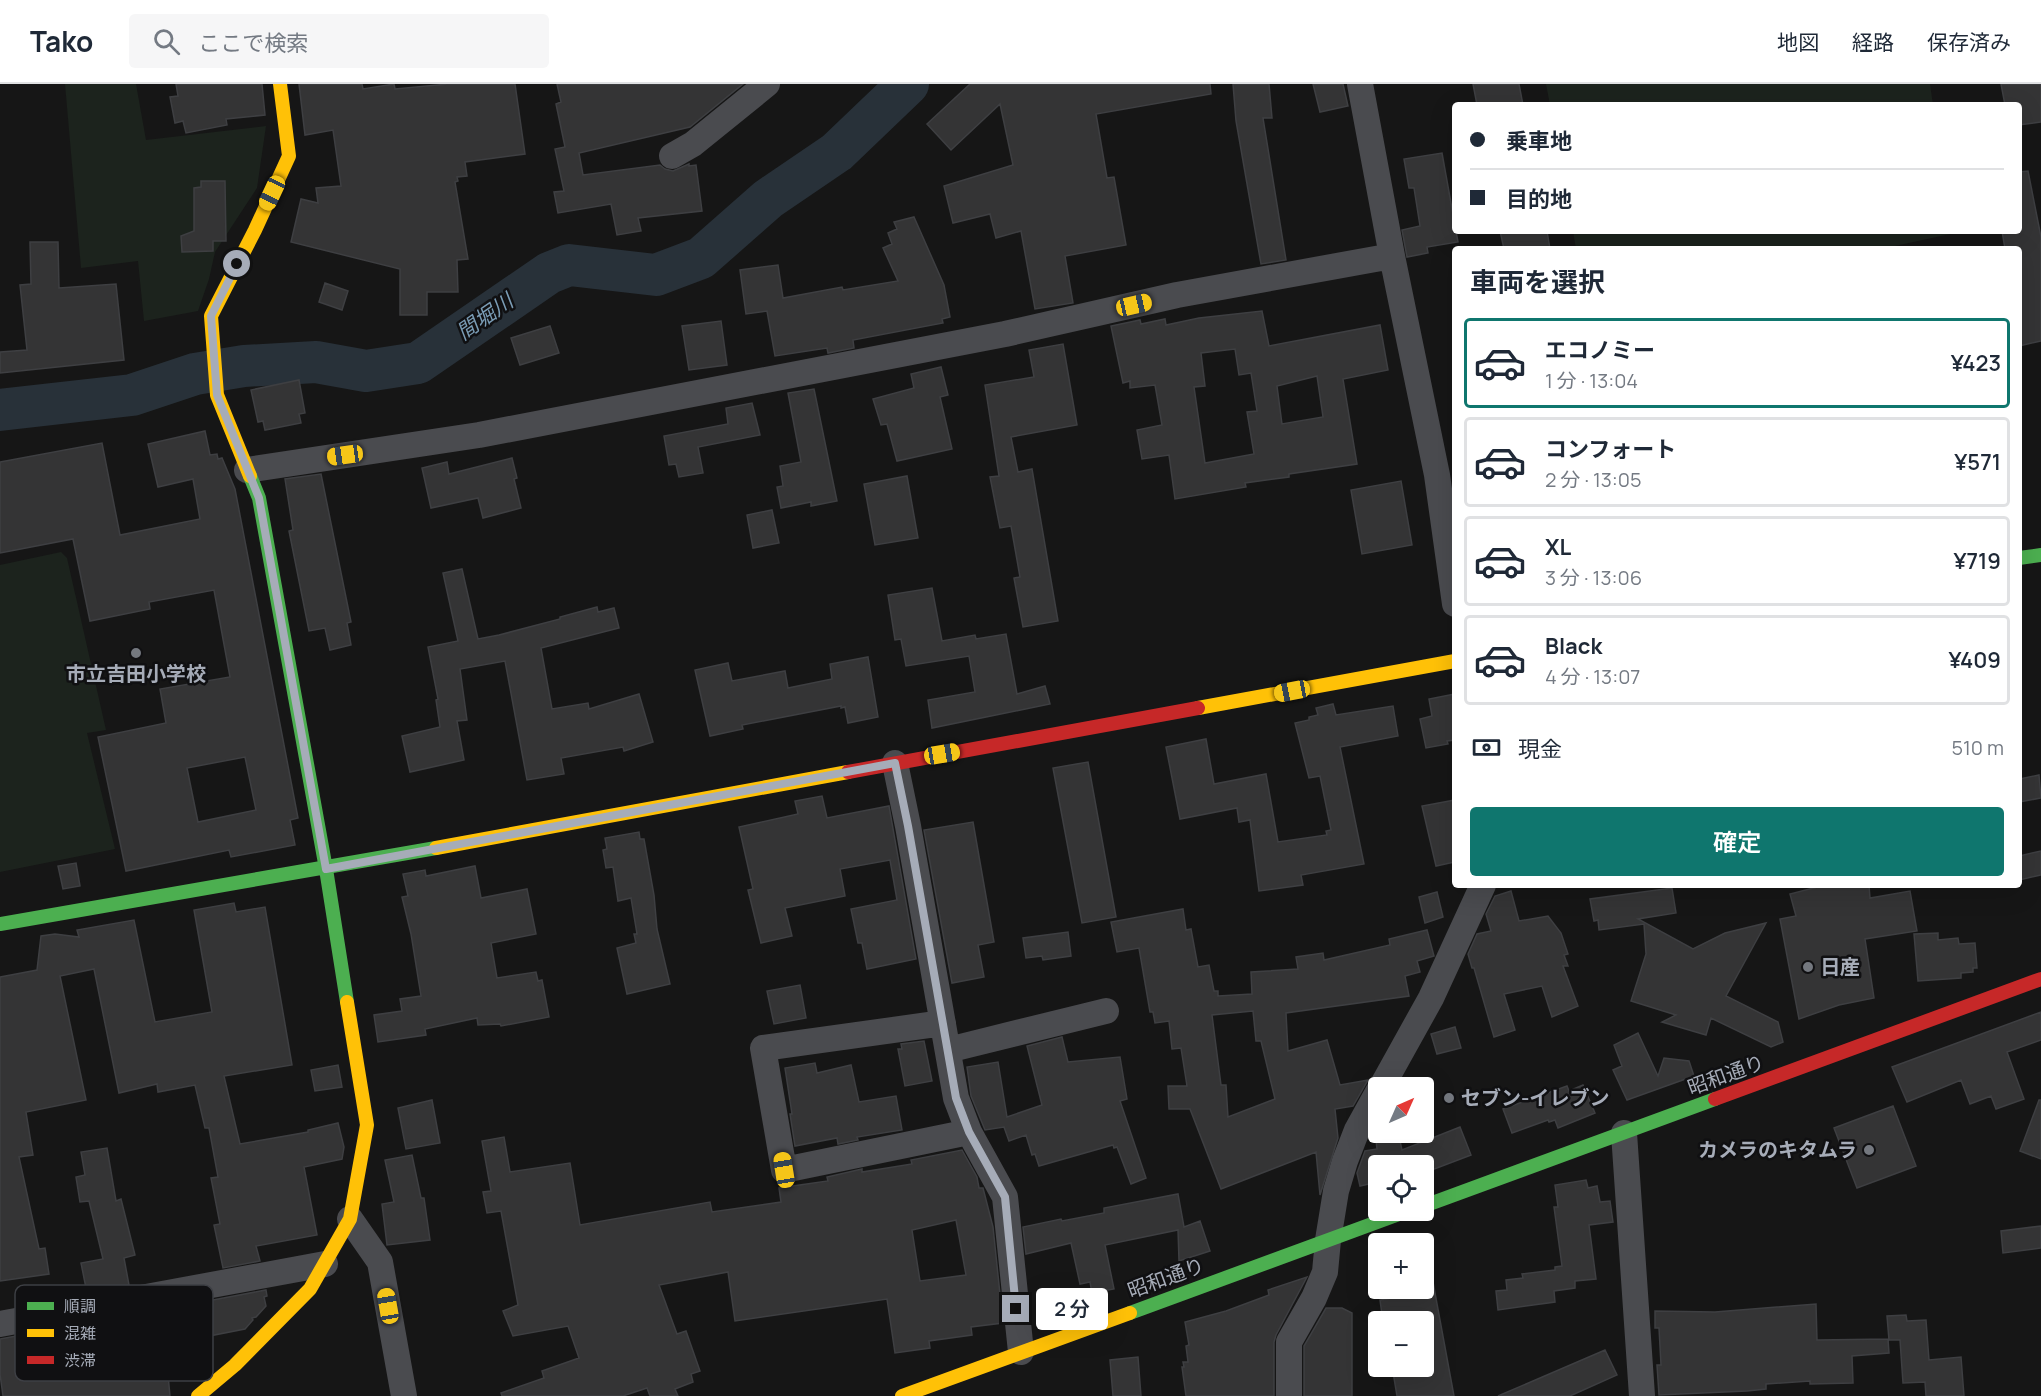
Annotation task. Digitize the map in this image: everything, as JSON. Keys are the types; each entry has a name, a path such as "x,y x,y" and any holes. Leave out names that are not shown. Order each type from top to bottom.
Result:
{"street":[{"path":"198,1396 235,1365 310,1290 350,1220 368,1125 326,869 259,498 217,395 211,316 255,230 289,156 280,84"},
{"path":"672,156 693,144 767,84"},
{"path":"1360,84 1392,256 1437,475 1452,582"},
{"path":"247,470 479,435 1005,334 1177,295 1392,256"},
{"path":"2022,558 2041,555"},
{"path":"0,924 326,869 1452,663"},
{"path":"895,763 956,1098 969,1132 1005,1197 1021,1352"},
{"path":"1387,1077 1431,998 1482,888"},
{"name":"昭和通り","path":"1434,1202 2041,979"},
{"path":"948,1050 1106,1011"},
{"path":"943,1023 764,1048 784,1170 969,1132"},
{"path":"1289,1396 1289,1342 1314,1298 1325,1272 1336,1191 1357,1130 1368,1110"},
{"path":"1624,1133 1642,1396"},
{"path":"350,1220 380,1262 404,1396"},
{"name":"昭和通り","path":"902,1396 1380,1221"},
{"path":"211,1285 325,1264"},
{"path":"0,1324 15,1321"}],"shaded area":[{"path":"65,84 136,84 146,140 266,126 257,188 215,252 198,311 144,321 138,261 81,268"},
{"path":"1546,84 1930,84 1933,102 1549,102"},
{"path":"1574,234 1950,234 1895,246 1576,246"},
{"path":"61,552 67,558 106,730 87,733 115,849 0,872 0,565"}],"building":[{"path":"176,84 262,84 265,115 226,119 227,125 186,133 183,121 175,123 170,97 178,96"},
{"path":"299,84 362,84 363,89 394,84 395,89 448,84 515,84 525,154 465,162 467,176 457,177 458,181 455,182 468,259 457,260 458,292 427,292 427,315 400,315 400,269 291,242 301,199 318,203 316,188 341,186 333,130 305,135"},
{"path":"557,84 743,84 690,127 579,153 583,175 660,165 673,171 689,164 689,166 696,165 702,211 638,218 641,231 617,235 611,204 558,213 554,192 564,191 555,149 565,147 556,104 561,102"},
{"path":"970,84 1210,84 1211,94 1096,114 1107,178 1114,177 1126,245 1065,256 1073,303 1035,309 1021,231 996,238 990,214 953,223 944,186 1013,165 1000,104 951,150 927,124"},
{"path":"1233,84 1269,84 1272,118 1263,118 1286,260 1261,264 1236,121"},
{"path":"1313,84 1343,84 1348,106 1320,112"},
{"path":"1473,84 1519,84 1522,102 1476,102"},
{"path":"2001,84 2041,84 2041,122 2022,125 2022,102 2004,102"},
{"path":"1442,153 1452,209 1452,234 1457,234 1458,242 1427,247 1428,253 1407,257 1402,230 1420,226 1414,188 1409,188 1404,159"},
{"path":"2028,171 2041,237 2041,341 2022,345 2022,246 2004,246 2002,234 2022,234 2022,172"},
{"path":"201,181 225,181 226,241 213,241 213,251 182,252 181,236 194,231 194,188 201,187"},
{"path":"914,217 944,285 950,317 942,319 943,323 853,340 854,348 828,353 827,348 775,356 767,311 746,314 740,270 778,265 783,298 842,287 843,290 898,281 883,248 892,244 888,233 897,229 894,222"},
{"path":"1501,234 1548,234 1550,246 1503,246"},
{"path":"30,242 58,242 59,288 116,284 124,360 0,373 0,352 27,350 20,285 31,284"},
{"path":"325,283 348,291 342,310 319,302"},
{"path":"1262,311 1269,346 1380,325 1388,370 1343,379 1357,464 1289,474 1289,477 1245,483 1246,487 1175,499 1169,455 1142,459 1137,430 1162,425 1155,385 1130,388 1130,381 1123,383 1111,326 1140,320 1141,324 1165,319 1166,325 1199,318","holes":["1235,349 1239,375 1251,373 1257,411 1247,412 1254,454 1205,463 1194,387 1205,386 1201,353","1317,376 1323,417 1282,424 1277,386"]},
{"path":"721,321 727,365 689,370 682,326"},
{"path":"550,326 559,353 520,365 511,338"},
{"path":"1063,344 1077,425 1011,437 1018,472 1032,469 1058,621 1023,627 1014,578 1020,577 1011,526 1000,528 990,477 999,476 985,385 1034,377 1029,350"},
{"path":"941,367 948,395 940,397 952,449 897,461 887,424 881,425 873,399 914,388 911,374"},
{"path":"299,380 305,413 299,414 301,423 265,430 263,421 258,422 251,390"},
{"path":"814,389 837,501 811,506 811,502 781,508 777,487 783,486 780,466 801,462 788,393"},
{"path":"752,403 760,435 698,447 703,473 679,477 676,464 669,465 664,436 728,424 726,408"},
{"path":"205,431 210,455 217,454 218,459 222,458 235,489 298,818 290,820 295,845 231,857 229,850 126,871 98,737 166,723 160,689 230,677 214,590 149,602 150,609 90,621 73,539 0,553 0,462 102,443 120,535 200,519 193,479 158,487 148,444","holes":["245,757 256,810 198,822 187,768"]},
{"path":"512,458 521,508 483,518 478,498 431,508 422,468 447,462 449,474"},
{"path":"321,474 351,622 347,623 351,645 330,650 325,628 309,631 289,531 293,530 285,479"},
{"path":"907,476 918,538 875,545 864,484"},
{"path":"1401,481 1412,545 1362,554 1351,490"},
{"path":"772,510 779,543 753,548 747,515"},
{"path":"462,569 478,639 560,619 560,617 597,607 598,612 614,608 619,628 541,648 552,709 588,703 589,709 639,694 653,742 624,751 623,747 561,758 564,774 527,780 505,661 460,669 467,720 457,721 464,760 410,772 402,736 440,727 436,700 438,699 428,647 458,641 443,573"},
{"path":"932,588 942,641 975,635 976,639 1006,634 1017,694 1045,686 1050,704 932,728 928,700 975,692 969,656 906,666 901,639 895,640 888,595"},
{"path":"868,657 878,717 848,723 845,707 841,708 841,706 742,725 743,729 710,736 695,670 728,663 732,681 785,671 788,688 832,679 830,664"},
{"path":"1452,695 1452,740 1447,741 1448,744 1426,748 1420,719 1432,716 1429,699"},
{"path":"1333,704 1336,715 1393,706 1398,736 1340,747 1364,864 1301,875 1303,885 1259,891 1250,820 1239,822 1237,808 1180,819 1166,747 1206,739 1214,784 1266,774 1278,842 1327,835 1326,831 1331,830 1320,776 1309,778 1295,723 1318,715 1316,708"},
{"path":"1088,762 1116,917 1082,923 1053,768"},
{"path":"2039,775 2041,798 2022,801 2022,778"},
{"path":"822,796 827,818 889,806 916,959 867,969 862,943 858,943 851,909 897,900 890,860 840,869 845,896 785,908 792,936 761,943 748,890 753,889 739,827 798,814 795,801"},
{"path":"1452,801 1452,863 1436,866 1422,806"},
{"path":"973,822 994,942 978,945 984,977 952,983 924,830"},
{"path":"639,832 640,839 644,839 654,895 657,929 670,984 627,994 617,948 636,943 634,934 637,934 631,898 618,901 613,867 606,868 603,850 607,849 605,838"},
{"path":"2041,851 2041,875 2022,879 2022,855"},
{"path":"76,863 80,886 63,889 58,866"},
{"path":"475,866 481,898 527,889 536,934 491,943 497,978 536,972 538,981 542,980 549,1017 501,1026 500,1024 478,1025 477,1018 425,1029 426,1035 378,1042 374,1015 402,1011 400,999 421,996 411,934 402,897 408,896 403,874 425,870 426,876"},
{"path":"1672,888 1676,913 1638,919 1693,949 1725,933 1766,923 1726,996 1778,1022 1783,1042 1771,1047 1711,1018 1706,1035 1662,1022 1676,1015 1631,1001 1646,954 1644,924 1599,930 1598,920 1594,921 1590,899"},
{"path":"1813,888 1869,888 1870,898 1910,891 1917,931 1865,939 1874,998 1839,1005 1799,1019 1780,919 1796,916 1790,894"},
{"path":"1511,891 1519,921 1548,916 1561,933 1568,954 1564,955 1568,966 1563,966 1578,1006 1552,1017 1542,986 1504,994 1515,1030 1494,1037 1468,954 1477,934 1491,931 1486,914 1495,896"},
{"path":"1437,892 1443,917 1425,923 1419,897"},
{"path":"234,903 236,912 265,907 292,1065 224,1076 240,1144 308,1132 308,1130 338,1123 344,1147 342,1159 304,1167 317,1235 256,1246 260,1261 223,1268 214,1225 220,1224 211,1178 218,1177 209,1128 205,1128 195,1085 158,1092 157,1084 119,1093 94,969 60,976 86,1100 26,1112 33,1155 19,1157 39,1249 45,1248 49,1274 0,1281 0,977 37,970 41,936 55,934 79,937 77,930 134,920 155,1022 212,1012 194,910"},
{"path":"1183,909 1186,930 1191,929 1198,967 1209,965 1214,991 1218,991 1218,996 1252,994 1251,972 1298,969 1296,957 1323,953 1324,960 1390,945 1389,939 1427,930 1434,956 1417,961 1420,972 1405,976 1409,996 1286,1013 1288,1051 1327,1040 1340,1085 1368,1080 1353,1106 1335,1109 1338,1138 1320,1195 1316,1152 1221,1189 1190,1109 1169,1109 1168,1086 1187,1086 1181,1048 1172,1049 1169,1021 1155,1023 1153,1012 1150,1012 1139,948 1117,952 1111,922","holes":["1253,1011 1256,1041 1261,1041 1275,1099 1228,1117 1226,1085 1221,1085 1212,1015"]},
{"path":"1068,932 1071,956 1043,960 1042,956 1026,958 1023,938"},
{"path":"1938,933 1938,940 1958,938 1959,944 1975,943 1977,968 1973,968 1973,972 1961,973 1961,978 1918,981 1914,934"},
{"path":"800,985 806,1018 774,1024 767,991"},
{"path":"2041,1012 2041,1040 2007,1052 2024,1099 1996,1109 1991,1096 1970,1104 1961,1080 1907,1102 1892,1067"},
{"path":"1455,1027 1461,1048 1437,1054 1431,1034"},
{"path":"1638,1033 1658,1076 1664,1058 1689,1061 1694,1076 1627,1100 1613,1070 1622,1066 1614,1045"},
{"path":"1062,1037 1068,1062 1120,1057 1127,1099 1120,1101 1146,1178 1131,1184 1117,1147 1114,1148 1113,1145 1039,1166 1035,1154 1032,1155 1026,1135 1009,1141 1004,1127 985,1130 971,1096 967,1067 998,1062 1007,1117 1042,1105 1027,1046"},
{"path":"924,1041 932,1081 905,1086 898,1049 902,1049 901,1044"},
{"path":"815,1063 817,1073 851,1065 859,1102 896,1096 902,1130 857,1137 858,1140 838,1144 837,1138 795,1146 785,1068"},
{"path":"338,1065 342,1087 315,1091 311,1070"},
{"path":"1583,1085 1595,1113 1558,1128 1555,1120 1549,1122 1548,1120 1512,1133 1503,1109 1567,1086 1569,1091"},
{"path":"432,1100 440,1143 406,1149 398,1108"},
{"path":"2039,1100 2041,1100 2041,1159 2020,1151"},
{"path":"1893,1106 1916,1166 1857,1188 1834,1128"},
{"path":"1460,1127 1471,1155 1434,1169 1434,1155 1368,1155 1368,1184 1360,1186 1357,1173 1365,1151 1377,1149 1376,1143 1400,1143 1402,1150 1420,1143 1434,1143 1434,1137"},
{"path":"504,1137 510,1172 570,1163 580,1225 710,1202 712,1212 781,1202 779,1188 828,1181 827,1177 862,1169 862,1172 912,1164 911,1160 962,1150 977,1177 979,1188 983,1188 993,1227 1003,1323 971,1327 972,1335 929,1341 930,1348 895,1353 887,1299 735,1321 728,1272 659,1285 677,1334 686,1331 700,1371 691,1374 693,1382 675,1389 678,1396 650,1396 647,1388 623,1396 502,1396 501,1393 544,1378 542,1371 579,1358 568,1326 513,1336 503,1311 518,1305 501,1211 487,1213 483,1192 491,1191 482,1141","holes":["956,1220 966,1275 920,1281 912,1230"]},
{"path":"107,1148 116,1201 121,1199 135,1255 124,1258 129,1285 85,1285 81,1263 103,1259 89,1201 80,1202 76,1177 85,1175 81,1152"},
{"path":"412,1155 421,1198 424,1198 430,1240 387,1245 382,1204 394,1202 385,1160"},
{"path":"1586,1180 1588,1188 1597,1186 1600,1202 1610,1201 1613,1222 1589,1225 1596,1279 1575,1281 1575,1288 1554,1291 1555,1302 1498,1310 1496,1291 1507,1290 1506,1280 1523,1278 1522,1274 1555,1270 1555,1267 1562,1266 1554,1207 1558,1207 1555,1185"},
{"path":"1178,1194 1184,1227 1200,1221 1210,1251 1179,1261 1178,1230 1105,1245 1114,1289 1092,1293 1090,1282 1080,1284 1071,1243 1026,1254 1023,1227 1104,1213 1104,1208"},
{"path":"2041,1226 2041,1248 2003,1253 2001,1231"},
{"path":"1307,1277 1274,1342 1274,1396 1186,1396 1182,1367 1184,1367 1183,1362 1188,1362 1186,1346 1189,1345 1185,1322 1226,1311 1269,1295 1268,1290"},
{"path":"1434,1287 1454,1396 1397,1396 1394,1377 1434,1377 1434,1311 1382,1311 1380,1300 1434,1299"},
{"path":"266,1290 267,1296 264,1297 266,1306 256,1317 252,1318 253,1320 245,1329 213,1335 213,1300"},
{"path":"1816,1304 1817,1340 1888,1339 1889,1353 1852,1356 1853,1383 1810,1384 1810,1381 1766,1384 1766,1389 1747,1391 1659,1395 1657,1365 1661,1365 1659,1328 1655,1328 1655,1311 1715,1312"},
{"path":"1326,1308 1342,1308 1352,1313 1352,1396 1304,1396 1304,1346"},
{"path":"1906,1315 1907,1321 1926,1320 1929,1360 1961,1357 1964,1396 1926,1396 1925,1382 1903,1383 1900,1340 1889,1340 1887,1316"},
{"path":"15,1336 15,1381 169,1381 170,1396 3,1396 0,1374 0,1339"},
{"path":"1605,1350 1617,1375 1570,1396 1498,1396"},
{"path":"1138,1357 1141,1396 1113,1396 1110,1360"}],"waterway":[{"name":"間堀川","path":"0,410 132,395 195,374 244,366 316,362 366,371 418,363 549,273 569,265 656,275 701,258 768,199 837,152 908,84"}],"traffic: fast":[{"path":"250,476 259,498 326,869 347,1002"},
{"path":"2022,558 2041,555"},
{"path":"0,924 436,848"},
{"path":"1434,1202 1715,1099"},
{"path":"1130,1313 1380,1221"}],"traffic: slow":[{"path":"250,476 217,395 211,316 255,230 289,156 280,84"},
{"path":"1198,708 1452,662"},
{"path":"436,848 848,772"},
{"path":"198,1396 235,1365 310,1289 350,1219 367,1125 347,1002"},
{"path":"902,1396 1130,1313"}],"traffic: jam":[{"path":"848,772 1198,708"},
{"path":"1715,1099 2041,979"}],"place":[{"name":"市立吉田小学校","path":"136,653"},
{"name":"日産","path":"1808,967"},
{"name":"セブン-イレブン","path":"1449,1098"},
{"name":"カメラのキタムラ","path":"1869,1150"}],"route":[{"path":"237,264 211,316 217,395 259,498 326,869 895,763 956,1098 969,1132 1005,1197 1016,1309"}]}
